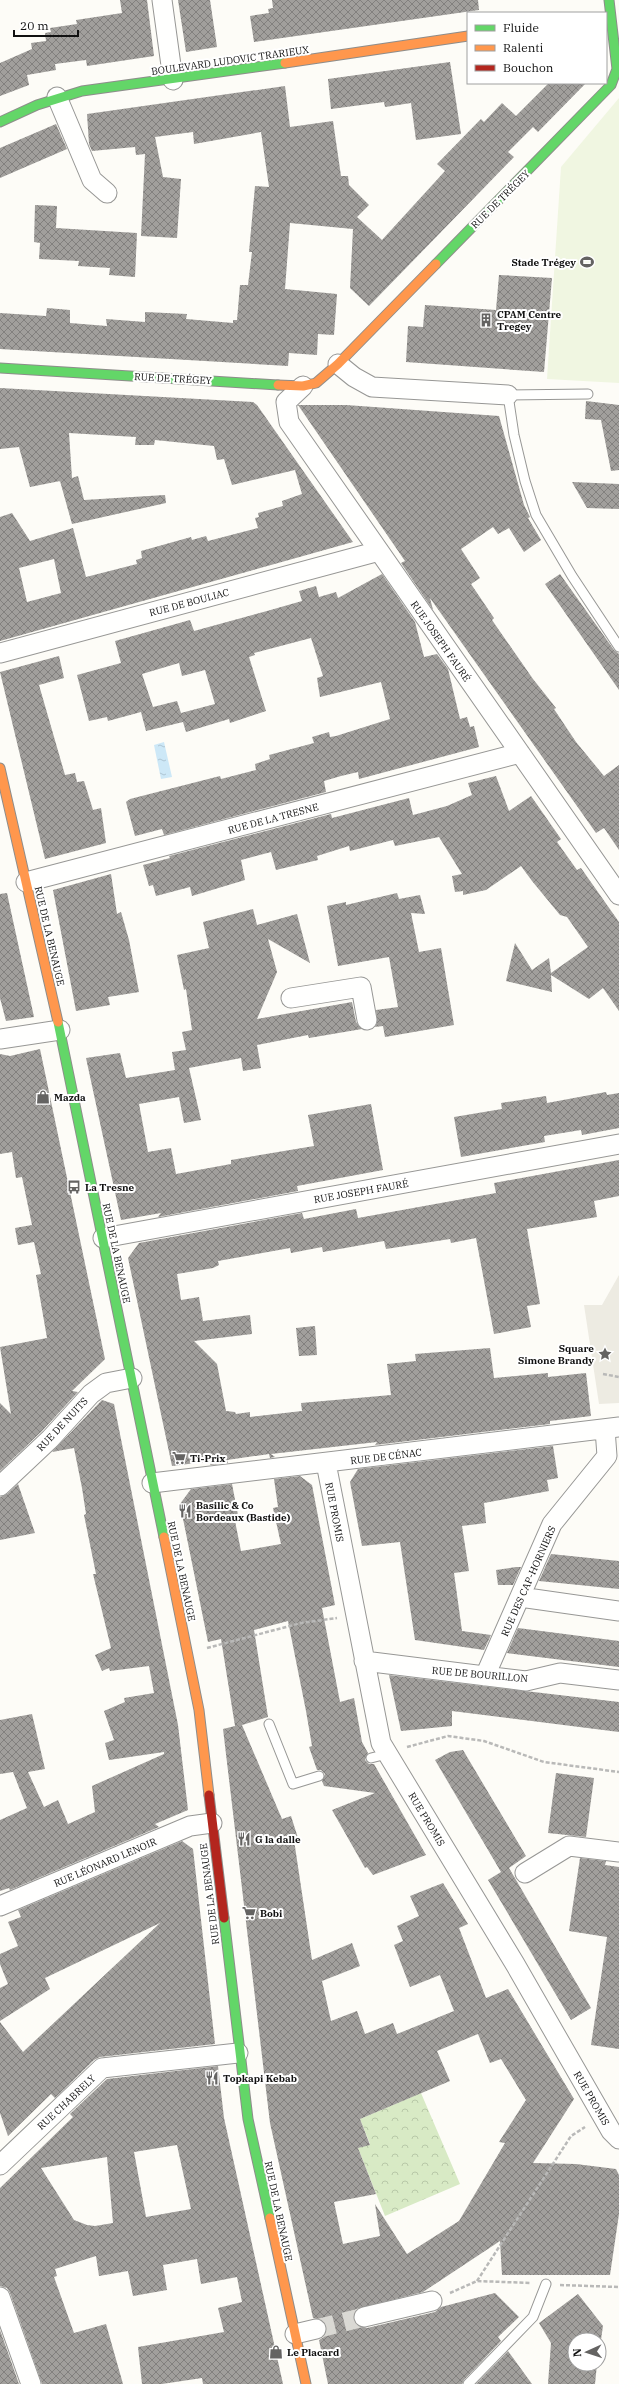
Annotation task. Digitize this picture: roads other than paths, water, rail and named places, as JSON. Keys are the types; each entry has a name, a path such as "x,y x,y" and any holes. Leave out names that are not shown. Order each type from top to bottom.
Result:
{"main road":[{"name":"RUE DE TRÉGEY","path":"0,368 303,386 316,383 338,364 611,85 617,69 612,14 608,0"},
{"name":"BOULEVARD LUDOVIC TRARIEUX","path":"0,122 57,97 82,91 173,80 467,36"},
{"name":"RUE DE LA BENAUGE","path":"0,768 60,1030 199,1710 238,2053 248,2119 306,2384"}],"street":[{"path":"162,0 173,80"},
{"path":"57,97 92,180 107,193"},
{"path":"338,364 354,378 372,387 508,395"},
{"name":"RUE JOSEPH FAURÉ","path":"303,386 286,402 289,422 619,895"},
{"name":"RUE DE BOULIAC","path":"0,653 379,551"},
{"name":"RUE DE LA TRESNE","path":"26,882 520,753"},
{"path":"291,998 361,987 367,1020"},
{"path":"0,1039 60,1030"},
{"name":"RUE JOSEPH FAURÉ","path":"103,1238 619,1144"},
{"name":"RUE DE NUITS","path":"0,1486 50,1438 91,1394 106,1383 132,1378"},
{"name":"RUE DE CÉNAC","path":"152,1483 612,1428"},
{"name":"RUE DES CAP-HORNIERS","path":"486,1676 552,1524 607,1456 612,1428"},
{"name":"RUE PROMIS","path":"326,1463 355,1617 381,1743 379,1756 515,1964 611,2131 619,2139"},
{"path":"520,1597 619,1611"},
{"name":"RUE DE BOURILLON","path":"364,1661 526,1681 560,1673 619,1680"},
{"name":"RUE LÉONARD LENOIR","path":"0,1906 190,1826 212,1823"},
{"path":"525,1873 569,1846 619,1852"},
{"name":"RUE CHABRELY","path":"3,2154 102,2068 238,2053"},
{"path":"0,2297 31,2384"},
{"path":"364,2317 432,2301"},
{"path":"295,2334 316,2329"}],"lane":[{"path":"588,394 508,395 521,466 536,515 572,576 619,647"},
{"path":"269,1724 293,1784 319,1776"},
{"path":"468,2384 532,2317 546,2284"}],"water":[{"path":"164,742 172,777 161,779 154,745"}],"tunnel":[{"path":"316,2329 364,2317"}],"place":[{"name":"Stade Trégey","path":"587,262"},
{"name":"CPAM Centre Tregey","path":"486,320"},
{"name":"Mazda","path":"43,1097"},
{"name":"La Tresne","path":"74,1187"},
{"name":"Square Simone Brandy","path":"605,1354"},
{"name":"Ti-Prix","path":"179,1458"},
{"name":"Basilic & Co Bordeaux (Bastide)","path":"185,1511"},
{"name":"G la dalle","path":"244,1839"},
{"name":"Bobi","path":"249,1913"},
{"name":"Topkapi Kebab","path":"212,2078"},
{"name":"Le Placard","path":"276,2352"}]}
